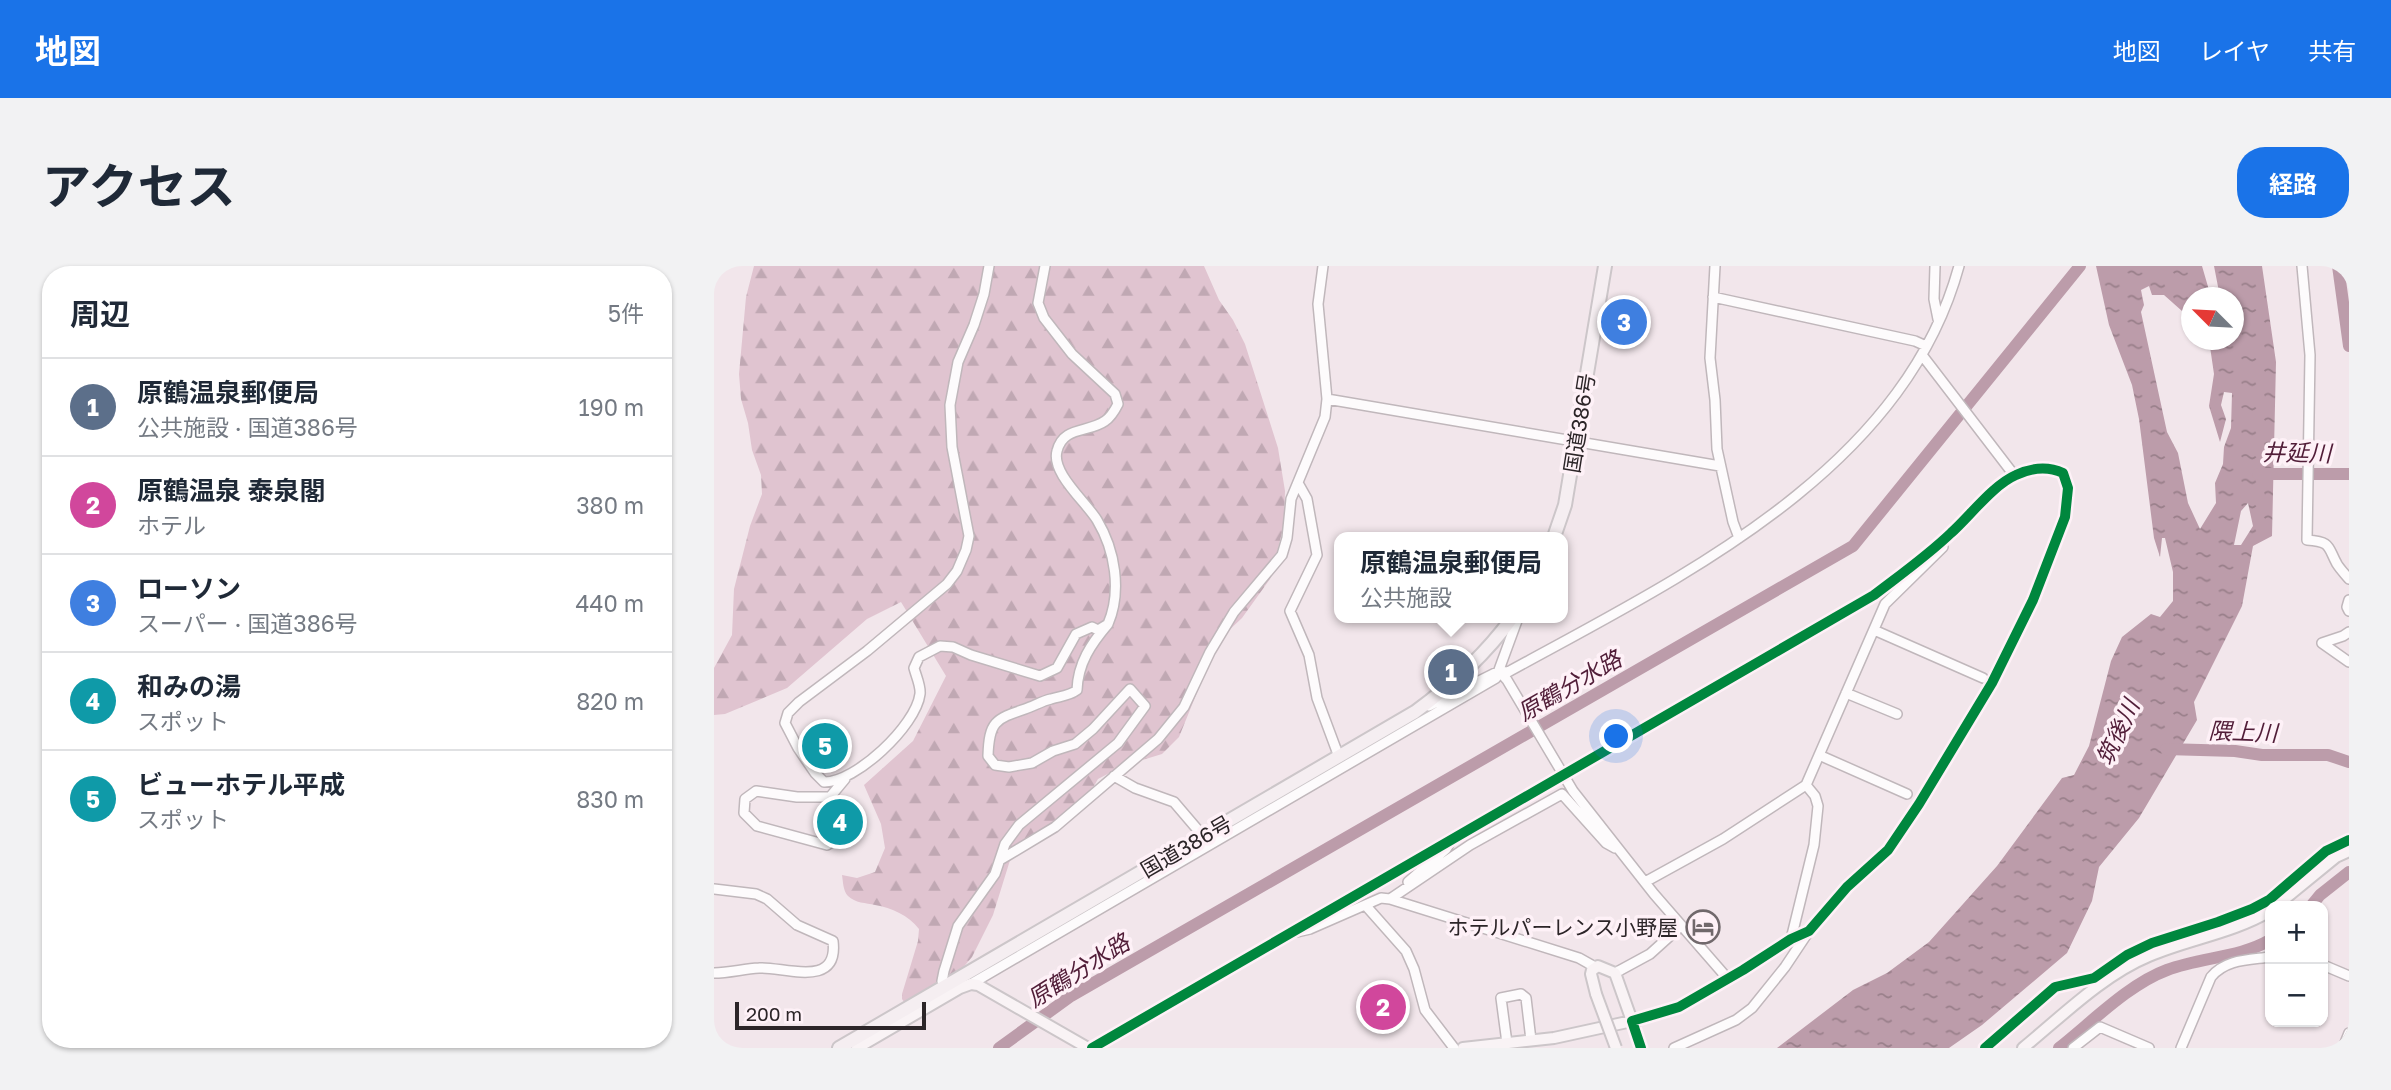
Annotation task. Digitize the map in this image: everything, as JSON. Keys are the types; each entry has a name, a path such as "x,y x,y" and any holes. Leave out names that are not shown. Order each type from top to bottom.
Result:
{"highway":[{"name":"国道386号","path":"1556,532 1565,505 1605,266"},
{"name":"国道386号","path":"839,1048 1415,712 1454,682 1481,656 1508,623"}],"main road":[{"path":"2282,901 2336,857 2349,850"},
{"path":"2023,1048 2081,1000 2129,966 2167,949 2265,914"},
{"path":"1462,1048 1554,1038 1632,1021 1615,973 1595,967 1591,974 1596,994 1616,1048"},
{"path":"857,1048 960,988 975,985 1088,1047"}],"street":[{"path":"989,266 974,325 958,362 950,405 952,447 968,523 967,550 957,571 927,602 799,702 788,713 785,723 814,773 824,782 834,782 884,751 918,704 920,691 914,668 919,657 940,646 953,647 1040,676 1057,668 1076,634 1092,627 1098,630 1108,624"},
{"path":"945,987 942,981 958,926 995,874 1005,844 1019,825 1118,743 1145,706 1130,689 1093,729 1075,744 1053,751 1032,763 1009,767 995,765 988,756 993,726 1004,715 1048,699 1072,694 1077,690 1082,661 1108,624 1113,611 1115,593 1111,552 1095,517 1059,469 1057,451 1063,438 1070,432 1106,421 1118,404 1115,394 1072,354 1044,318 1038,303 1045,266"},
{"path":"1000,860 1055,827 1158,739 1175,720 1234,611 1282,555 1287,538 1289,509 1325,417 1327,399 1318,304 1323,266"},
{"path":"1715,266 1710,358 1720,466 1739,538"},
{"path":"1935,266 1934,299 1938,321"},
{"path":"1415,712 1499,671 1508,672 1698,566 1784,506 1831,466 1884,408 1924,353 1949,297 1959,266"},
{"path":"2302,266 2311,355 2307,540 2321,541 2332,548 2337,564 2349,579"},
{"path":"1713,297 1914,341 2013,473"},
{"path":"1327,399 1720,466"},
{"path":"1088,1047 1874,595 1951,533 2013,473 2050,468 2063,473 2068,488 2065,517 2033,600 1993,681 1888,850 1847,887 1809,931 1785,967 1752,1008 1736,1020 1674,1048"},
{"path":"1298,483 1307,499 1317,555 1290,611 1310,654 1317,698 1339,757"},
{"path":"1645,882 1723,839 1806,785 1891,597 1931,561 1951,533"},
{"path":"2349,600 2349,611"},
{"path":"975,985 1496,678 1516,623"},
{"path":"1874,630 1983,678"},
{"path":"2349,632 2322,643 2349,662"},
{"path":"1499,671 1507,680 1561,773 1645,882 1728,979"},
{"path":"1846,693 1897,714"},
{"path":"1819,755 1907,794"},
{"path":"838,838 827,845 757,826 744,813 745,799 756,791 797,797 830,797 850,772"},
{"path":"1114,776 1135,788 1174,802 1203,836"},
{"path":"1791,939 1814,845 1818,806 1815,796 1806,785"},
{"path":"1390,898 1470,845 1562,794 1606,843 1620,851"},
{"path":"1410,905 1404,897 1409,880 1446,849 1452,838"},
{"path":"714,889 756,894 767,899 797,925 833,941 834,948 828,963 811,973 799,974 760,967 714,973"},
{"path":"1292,932 1310,929 1381,898 1390,898 1579,958 1595,967"},
{"path":"1368,904 1367,907 1406,951 1425,1010 1454,1048"},
{"path":"1615,973 1650,954 1681,926"},
{"path":"1641,1048 1632,1021 1679,1007 1791,939 1809,931"},
{"path":"2181,1048 2211,977 2219,968 2265,958"},
{"path":"2328,967 2349,976"},
{"path":"1507,1043 1501,998 1521,994 1526,998 1531,1040"},
{"path":"2073,1048 2100,1027 2149,1048"},
{"path":"2343,1048 2349,1033"}],"green space":[{"path":"754,266 1204,266 1219,300 1245,344 1278,448 1285,491 1284,525 1270,579 1213,653 1179,737 1162,754 1123,766 1098,779 1068,811 1011,857 993,915 972,957 949,984 907,1006 902,994 919,929 905,916 893,910 848,896 842,875 857,878 875,872 885,848 881,824 864,785 913,741 946,676 901,602 867,619 787,688 725,714 714,715 714,668 732,635 734,589 750,526 762,494 761,475 752,450 741,399 739,374 746,297"}],"water":[{"name":"筑後川","path":"2096,266 2202,266 2208,287 2181,287 2181,310 2164,295 2152,295 2149,286 2141,290 2144,305 2141,312 2167,432 2178,453 2188,503 2200,529 2216,503 2215,483 2223,464 2224,447 2231,428 2232,393 2224,392 2221,405 2226,419 2220,442 2209,406 2214,374 2210,350 2244,350 2244,287 2218,287 2214,266 2262,266 2276,362 2272,536 2253,546 2242,606 2194,702 2197,720 2139,818 2099,867 2092,901 2067,953 1982,1025 1949,1048 1777,1048 1853,990 1887,973 1929,942 1997,866 2062,778 2074,775 2089,746 2111,661 2122,637 2151,614 2160,617 2173,601 2173,572 2165,538 2162,538 2160,557 2154,538 2132,385 2109,325","holes":["2248,503 2253,526 2241,545 2234,545 2241,511"]}],"waterway":[{"name":"原鶴分水路","path":"999,1048 1071,996 1853,546 2080,266"},
{"name":"井延川","path":"2338,266 2349,346"},
{"name":"井延川","path":"2258,474 2349,474"},
{"name":"隈上川","path":"2166,749 2235,751 2262,755 2328,755 2349,762"},
{"path":"2315,901 2349,872"},
{"path":"2059,1048 2111,1004 2153,976 2265,942"}],"cycle path":[{"path":"1092,1048 1874,595 1932,550 2007,480 2034,469 2051,469 2063,473 2068,488 2065,517 2033,600 1992,683 1888,850 1847,887 1809,931 1791,939 1679,1007 1632,1021 1641,1048"},
{"path":"1985,1048 2055,987 2094,978 2127,955 2152,943 2252,909 2269,900 2326,851 2349,840"}],"place":[{"name":"ローソン","path":"1624,322"},
{"name":"原鶴温泉郵便局","path":"1451,672"},
{"name":"ビューホテル平成","path":"825,746"},
{"name":"和みの湯","path":"840,822"},
{"name":"ホテルパーレンス小野屋","path":"1703,927"},
{"name":"原鶴温泉 泰泉閣","path":"1383,1007"}]}
